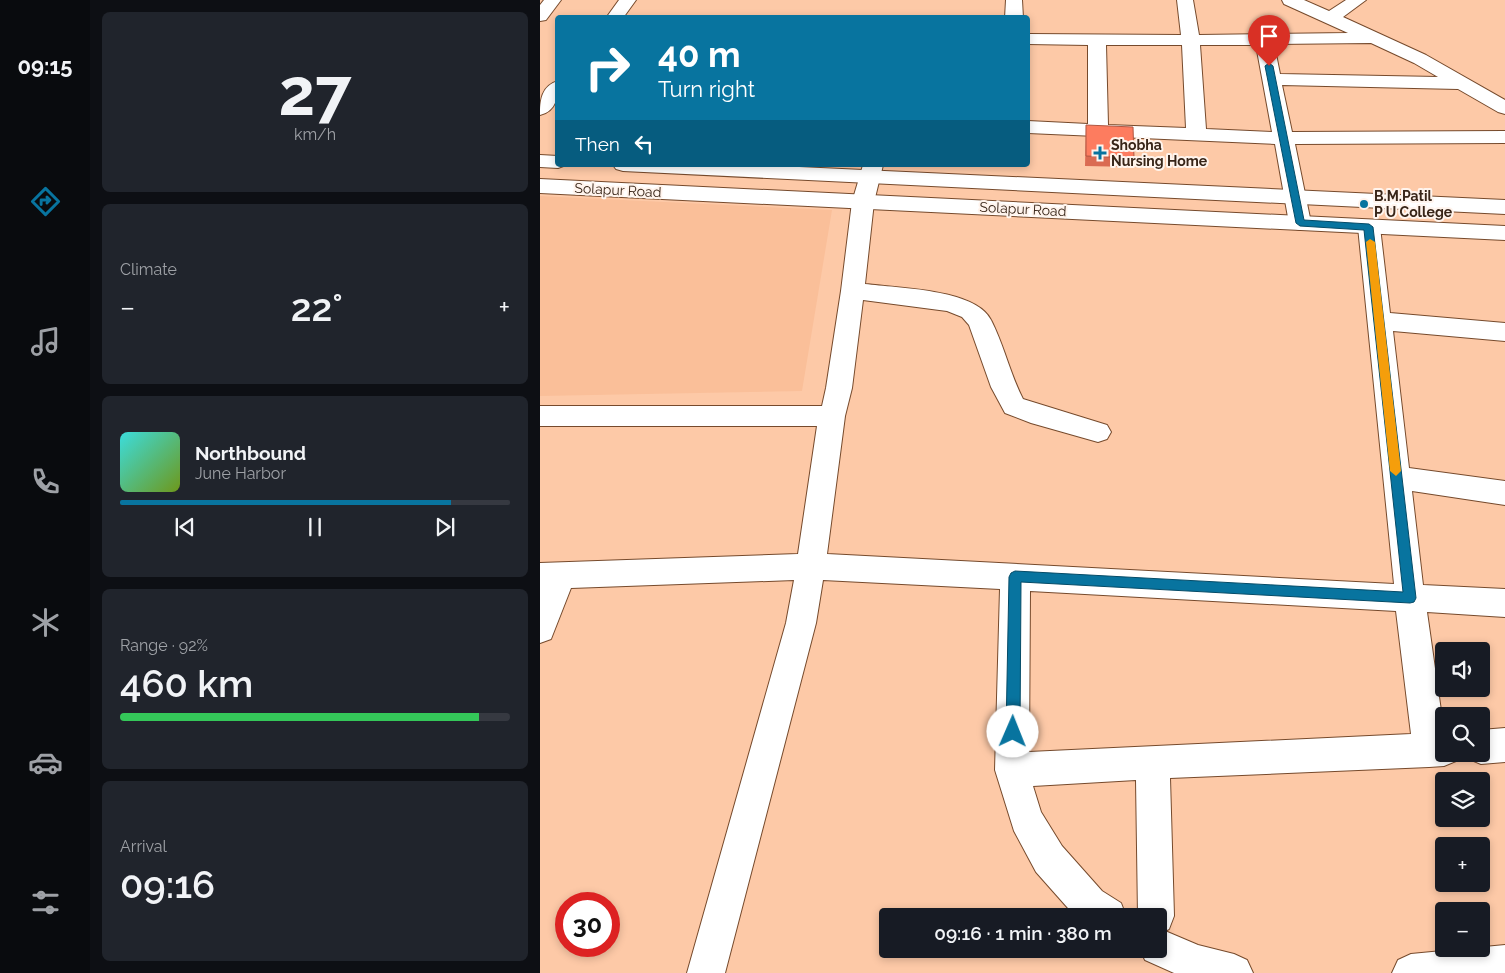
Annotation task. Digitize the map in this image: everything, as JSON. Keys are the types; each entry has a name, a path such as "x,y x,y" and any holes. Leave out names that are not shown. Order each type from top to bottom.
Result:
{"street":[{"path":"616,15 628,0"},
{"path":"1014,0 1014,15"},
{"path":"1184,0 1191,40 1196,134"},
{"path":"1290,0 1420,59 1505,108"},
{"path":"1330,18 1358,0"},
{"path":"1264,38 1300,223"},
{"path":"1030,39 1374,38"},
{"path":"1097,40 1098,130"},
{"path":"540,77 555,78"},
{"path":"1271,79 1462,83"},
{"path":"540,109 555,91"},
{"path":"1030,127 1282,138 1505,137"},
{"path":"540,161 555,162"},
{"name":"Solapur Road","path":"654,167 869,181 1505,207"},
{"path":"706,973 801,623 832,416 839,388 854,291 869,181"},
{"name":"Solapur Road","path":"540,186 869,181 1300,223 1505,233"},
{"path":"1369,227 1410,598 1435,738"},
{"path":"854,291 950,303 970,312 980,321 1004,387 1014,406 1031,413 1098,432"},
{"path":"1379,321 1505,332"},
{"path":"540,416 832,416"},
{"path":"1396,477 1505,493"},
{"path":"540,629 551,576 811,566 1505,603"},
{"path":"1015,577 1012,770 1026,819 1049,859 1090,904 1096,908"},
{"path":"1490,746 1505,745"},
{"path":"1012,770 1435,749"},
{"path":"1154,762 1152,791 1156,908"},
{"path":"1167,951 1197,964 1234,973"},
{"path":"1411,973 1505,964"}],"shaded area":[{"path":"540,196 832,210 802,391 540,396"}],"building":[{"path":"1086,125 1133,127 1134,158 1086,156"}],"slow traffic":[{"path":"1370,242 1396,471"}],"place":[{"name":"Shobha Nursing Home","path":"1100,153"},
{"name":"B.M.Patil P U College","path":"1364,204"}],"route":[{"path":"1013,732 1015,577 1410,598 1369,227 1300,223 1269,66"}]}
